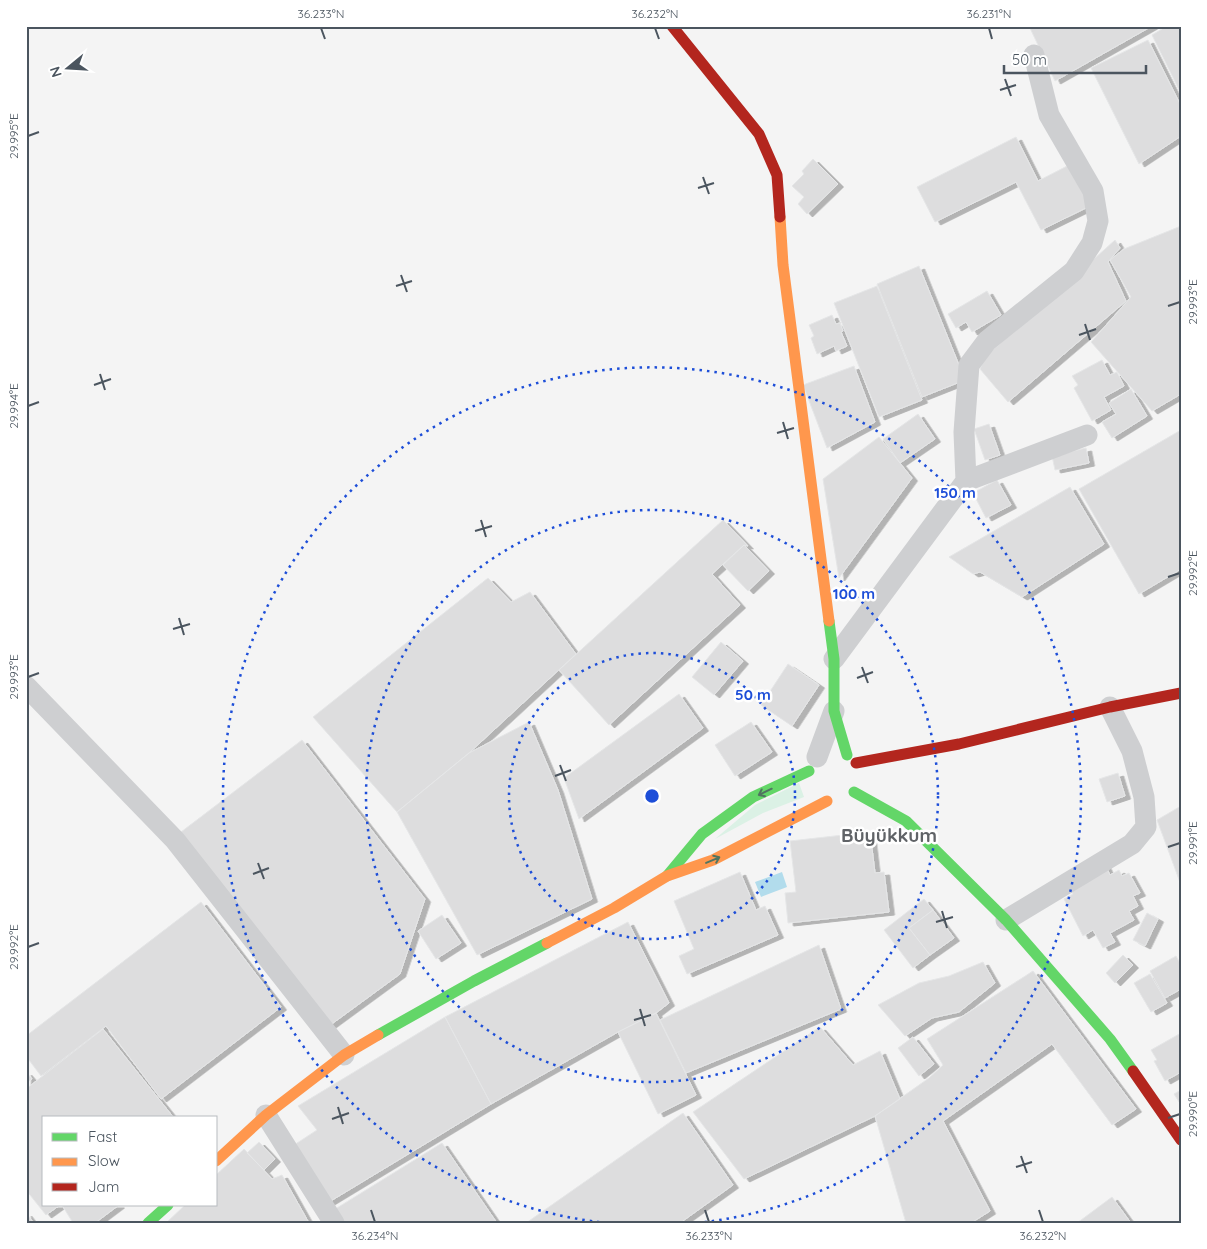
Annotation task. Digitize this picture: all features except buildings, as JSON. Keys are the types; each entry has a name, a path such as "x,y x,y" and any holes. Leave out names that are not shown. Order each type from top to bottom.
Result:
{"street":[{"path":"672,26 759,134 777,174 783,265 834,659 834,712 828,757 812,789 820,798 835,802"},
{"path":"966,481 964,432 969,365 987,341 1074,271 1092,243 1098,221 1093,191 1049,115 1034,55"},
{"path":"834,659 966,481 1087,435"},
{"path":"26,686 175,840 344,1055"},
{"path":"667,876 702,834 753,797 828,757 857,767 1181,692"},
{"path":"1006,920 1132,844 1146,827 1144,797 1132,752 1110,707"},
{"path":"828,757 834,712"},
{"path":"218,1159 266,1115 344,1055 474,981 614,908 667,876 713,860 835,802 849,798 856,789 906,822 1006,920 1110,1039 1181,1140"},
{"path":"266,1115 334,1223"},
{"path":"148,1223 167,1206"}],"green space":[{"path":"799,783 804,797 763,813 715,839 755,805"}],"water":[{"path":"782,872 787,887 761,897 755,882"}],"traffic: fast":[{"path":"829,621 834,659 834,711 847,755"},
{"path":"667,876 702,834 753,797 809,771"},
{"path":"854,792 906,821 1006,920 1110,1039 1133,1071"},
{"path":"378,1035 474,981 547,943"},
{"path":"148,1223 167,1206"}],"traffic: slow":[{"path":"780,217 783,265 829,621"},
{"path":"547,943 614,908 667,876 713,860 827,801"},
{"path":"218,1159 266,1115 344,1055 378,1035"}],"traffic: jam":[{"path":"672,26 759,134 777,175 780,217"},
{"path":"856,763 959,744 1110,707 1181,693"},
{"path":"1133,1071 1181,1140"}],"district":[{"name":"Büyükkum","path":"889,835"}]}
